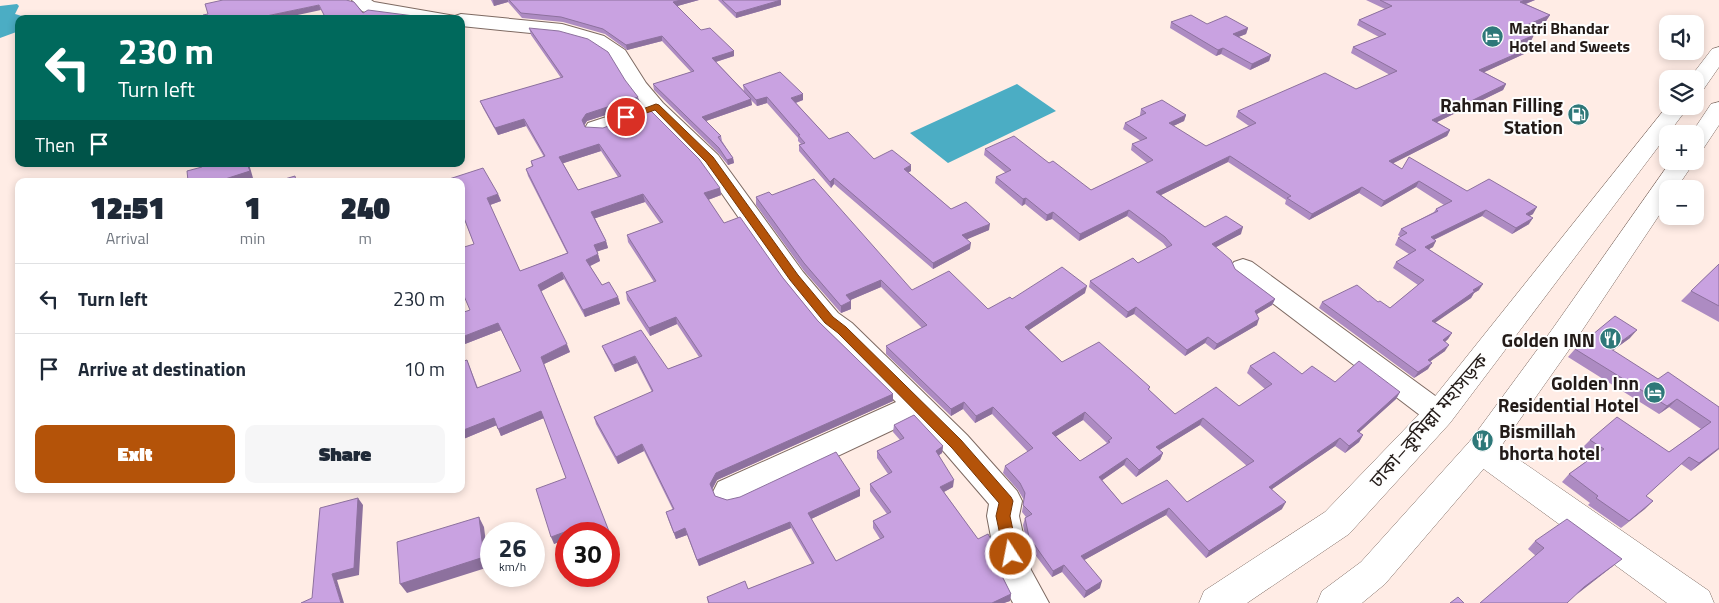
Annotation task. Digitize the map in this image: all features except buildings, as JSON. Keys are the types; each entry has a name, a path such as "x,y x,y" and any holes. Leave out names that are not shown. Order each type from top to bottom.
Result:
{"main road":[{"path":"1704,73 1719,53"},
{"path":"1704,131 1719,109"},
{"name":"ঢাকা–কুমিল্লা মহাসড়ক","path":"1217,603 1337,523 1439,414 1671,115"},
{"path":"1335,603 1372,573 1481,450 1561,339 1677,170"},
{"path":"1481,450 1696,603"}],"street":[{"path":"361,0 368,7 415,15"},
{"path":"465,20 562,30 597,40 618,54 638,86 656,107 710,160 794,278 829,320 842,330 956,444 1006,501 1003,516 1015,574 1032,603"},
{"path":"596,128 656,107"},
{"path":"1244,268 1439,414"},
{"path":"729,492 917,406"}],"water":[{"path":"17,4 19,6 15,14 18,15 15,15 15,32 0,38 0,6"},
{"path":"1017,84 1056,111 948,163 910,133"}],"place":[{"name":"Matri Bhandar Hotel and Sweets","path":"1493,37"},
{"name":"Rahman Filling Station","path":"1579,115"},
{"name":"Golden INN","path":"1611,339"},
{"name":"Golden Inn Residential Hotel","path":"1655,393"},
{"name":"Bismillah bhorta hotel","path":"1483,441"}],"route":[{"path":"626,117 656,107 710,160 794,278 829,320 842,330 956,444 1006,501 1003,516 1011,554"}]}
